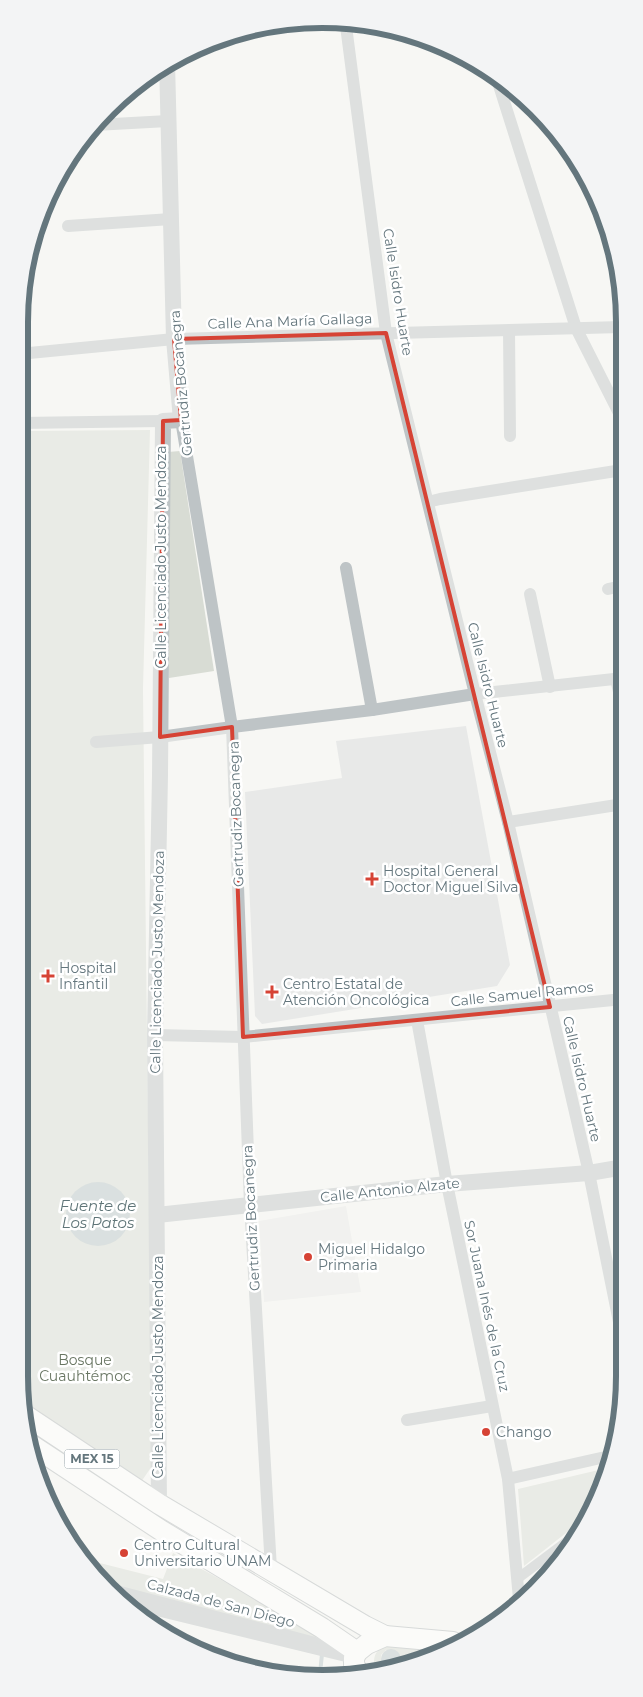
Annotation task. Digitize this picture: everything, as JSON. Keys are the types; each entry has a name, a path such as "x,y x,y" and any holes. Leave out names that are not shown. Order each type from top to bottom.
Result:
{"main road":[{"name":"MEX 15","path":"31,1418 159,1504 365,1626 384,1636 447,1641"},
{"name":"MEX 15","path":"37,1449 162,1531 297,1612 353,1664"},
{"path":"353,1664 368,1644 384,1636"}],"street":[{"name":"Calle Isidro Huarte","path":"346,29 386,334 508,822 589,1173 616,1307"},
{"name":"Gertrudiz Bocanegra","path":"167,72 174,339 181,420 232,726 250,1205 271,1569"},
{"path":"500,88 576,328 616,407"},
{"path":"103,125 168,121"},
{"path":"68,226 171,219"},
{"name":"Calle Ana María Gallaga","path":"28,353 174,339 616,327"},
{"path":"509,330 510,436"},
{"path":"28,423 181,420"},
{"name":"Calle Licenciado Justo Mendoza","path":"159,1504 155,1035 163,421"},
{"path":"428,502 616,471"},
{"path":"346,568 372,710"},
{"path":"608,589 616,587"},
{"path":"530,594 550,687"},
{"path":"96,742 160,737 232,726 372,710 475,694 616,679"},
{"path":"508,822 616,805"},
{"name":"Calle Samuel Ramos","path":"155,1035 243,1037 616,1000"},
{"name":"Sor Juana Inés de la Cruz","path":"417,1020 447,1184 508,1479 518,1594"},
{"name":"Calle Antonio Alzate","path":"157,1215 447,1184 589,1173 616,1168"},
{"path":"407,1420 492,1406"},
{"path":"508,1479 604,1457"},
{"path":"517,1579 561,1546"},
{"name":"Calzada de San Diego","path":"123,1592 326,1645"},
{"path":"139,1606 353,1664"}],"highlighted area":[{"path":"386,333 550,1007 243,1037 232,727 160,737 163,421 181,420 174,339"}],"shaded area":[{"name":"Hospital General Doctor Miguel Silva","path":"466,726 510,965 497,986 262,1024 255,1016 245,792 342,778 336,741"},
{"name":"Miguel Hidalgo Primaria","path":"346,1206 361,1292 264,1302 259,1221"}],"green space":[{"name":"Bosque Cuauhtémoc","path":"150,430 143,689 152,1466 139,1485 30,1411 28,1395 28,431"},
{"path":"180,451 214,671 169,678 168,452"},
{"path":"600,1470 585,1506 573,1528 524,1566 518,1489"},
{"path":"173,1553 313,1631 316,1638 308,1644 134,1602 94,1562 163,1579"},
{"path":"391,1643 426,1650 401,1658 386,1650 381,1655 383,1663 375,1665 375,1655 381,1648"}],"water":[{"name":"Fuente de Los Patos","path":"92,1182 104,1182 121,1191 128,1202 130,1214 128,1226 121,1237 104,1246 92,1246 80,1241 71,1232 66,1220 66,1208 71,1196 80,1187"},
{"path":"387,1650 395,1650 401,1658 382,1663 382,1655"}],"waterway":[{"path":"33,1433 134,1501"},
{"path":"320,1670 322,1654"}],"place":[{"name":"Hospital General Doctor Miguel Silva","path":"372,879"},
{"name":"Hospital Infantil","path":"48,976"},
{"name":"Centro Estatal de Atención Oncológica","path":"272,992"},
{"name":"Miguel Hidalgo Primaria","path":"308,1257"},
{"name":"Chango","path":"486,1432"},
{"name":"Centro Cultural Universitario UNAM","path":"124,1553"}]}
